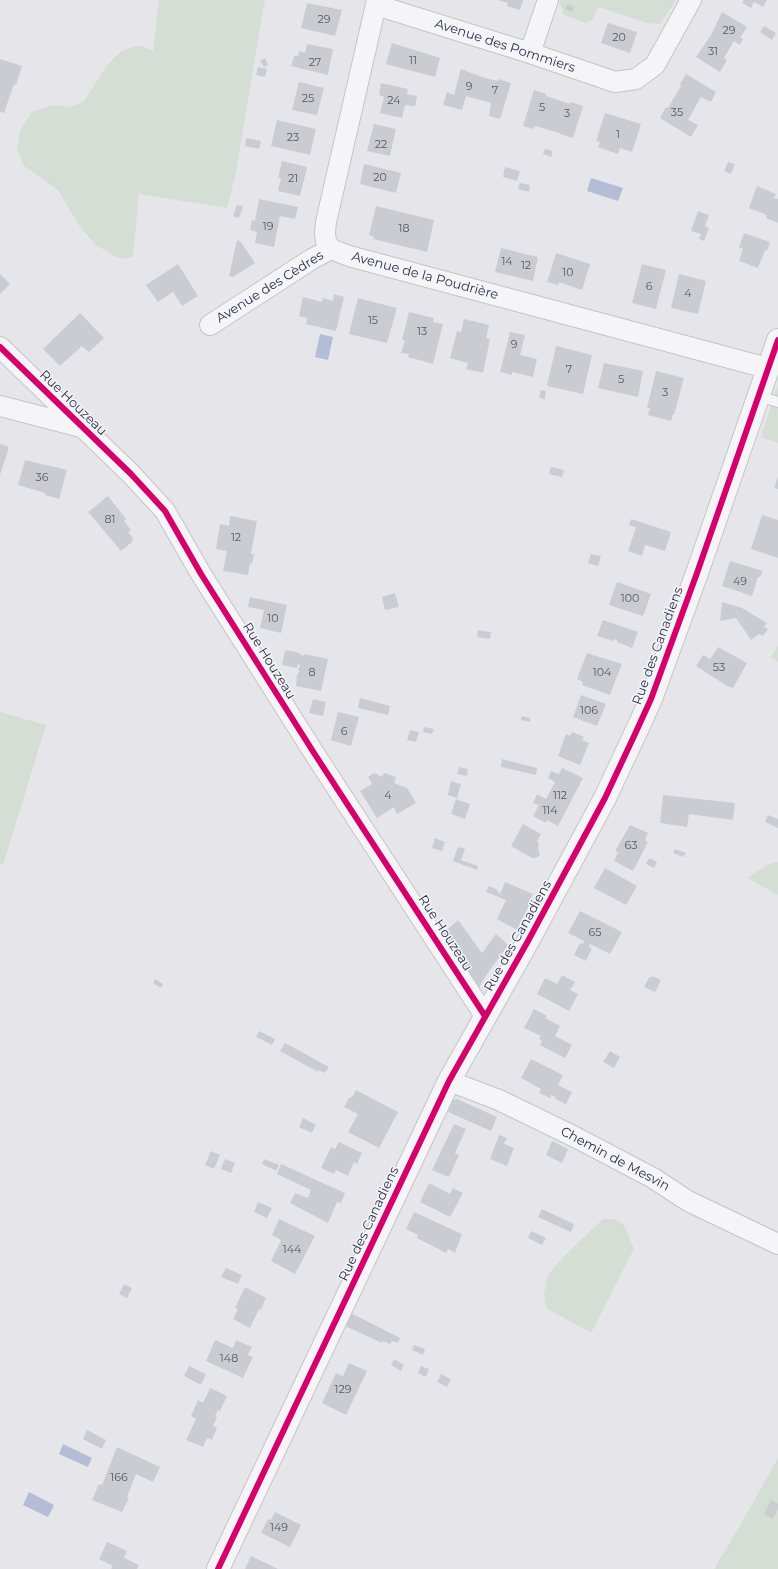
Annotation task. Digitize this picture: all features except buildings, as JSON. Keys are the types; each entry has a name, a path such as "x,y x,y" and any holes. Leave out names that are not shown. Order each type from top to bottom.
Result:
{"street":[{"path":"530,53 548,0"},
{"name":"Avenue des Pommiers","path":"376,2 615,82 636,79 655,65 691,0"},
{"path":"330,249 326,242 326,222 376,2"},
{"name":"Avenue des Cèdres","path":"210,324 330,249"},
{"name":"Avenue de la Poudrière","path":"330,249 349,256 767,368"},
{"name":"Rue des Canadiens","path":"218,1569 449,1081 528,941 601,804 651,699 697,573 778,340"},
{"name":"Rue Houzeau","path":"0,347 131,474 165,511 200,574 485,1016"},
{"path":"0,406 83,428"},
{"name":"Chemin de Mesvin","path":"449,1081 499,1100 577,1138 653,1178 688,1200 778,1244"}],"lane":[{"path":"758,396 778,402"}],"shaded area":[{"path":"159,0 265,0 235,177 227,208 139,194 133,257 123,259 114,256 96,245 80,227 58,190 24,166 17,150 20,131 32,112 52,105 71,107 84,101 107,65 121,51 139,45 153,51"},
{"path":"559,0 676,0 660,24 647,23 599,7 592,20 586,23 564,15"},
{"path":"778,384 778,443 761,437"},
{"path":"778,645 778,662 771,657"},
{"path":"0,712 46,725 3,865 0,864"},
{"path":"778,862 778,895 747,878 769,864"},
{"path":"603,1219 614,1219 624,1225 634,1249 591,1333 546,1308 544,1294 548,1275 565,1255"},
{"path":"778,1458 778,1569 714,1569 738,1529"}],"water":[{"path":"591,178 623,188 618,201 587,191"},
{"path":"320,334 333,337 328,360 315,357"},
{"path":"63,1444 92,1458 88,1467 59,1454"},
{"path":"29,1492 54,1505 48,1517 23,1505"}],"cycle path":[{"path":"218,1569 449,1081 528,941 605,798 651,699 697,573 778,340"},
{"path":"0,347 131,474 165,511 201,574 314,753 485,1016"}]}
